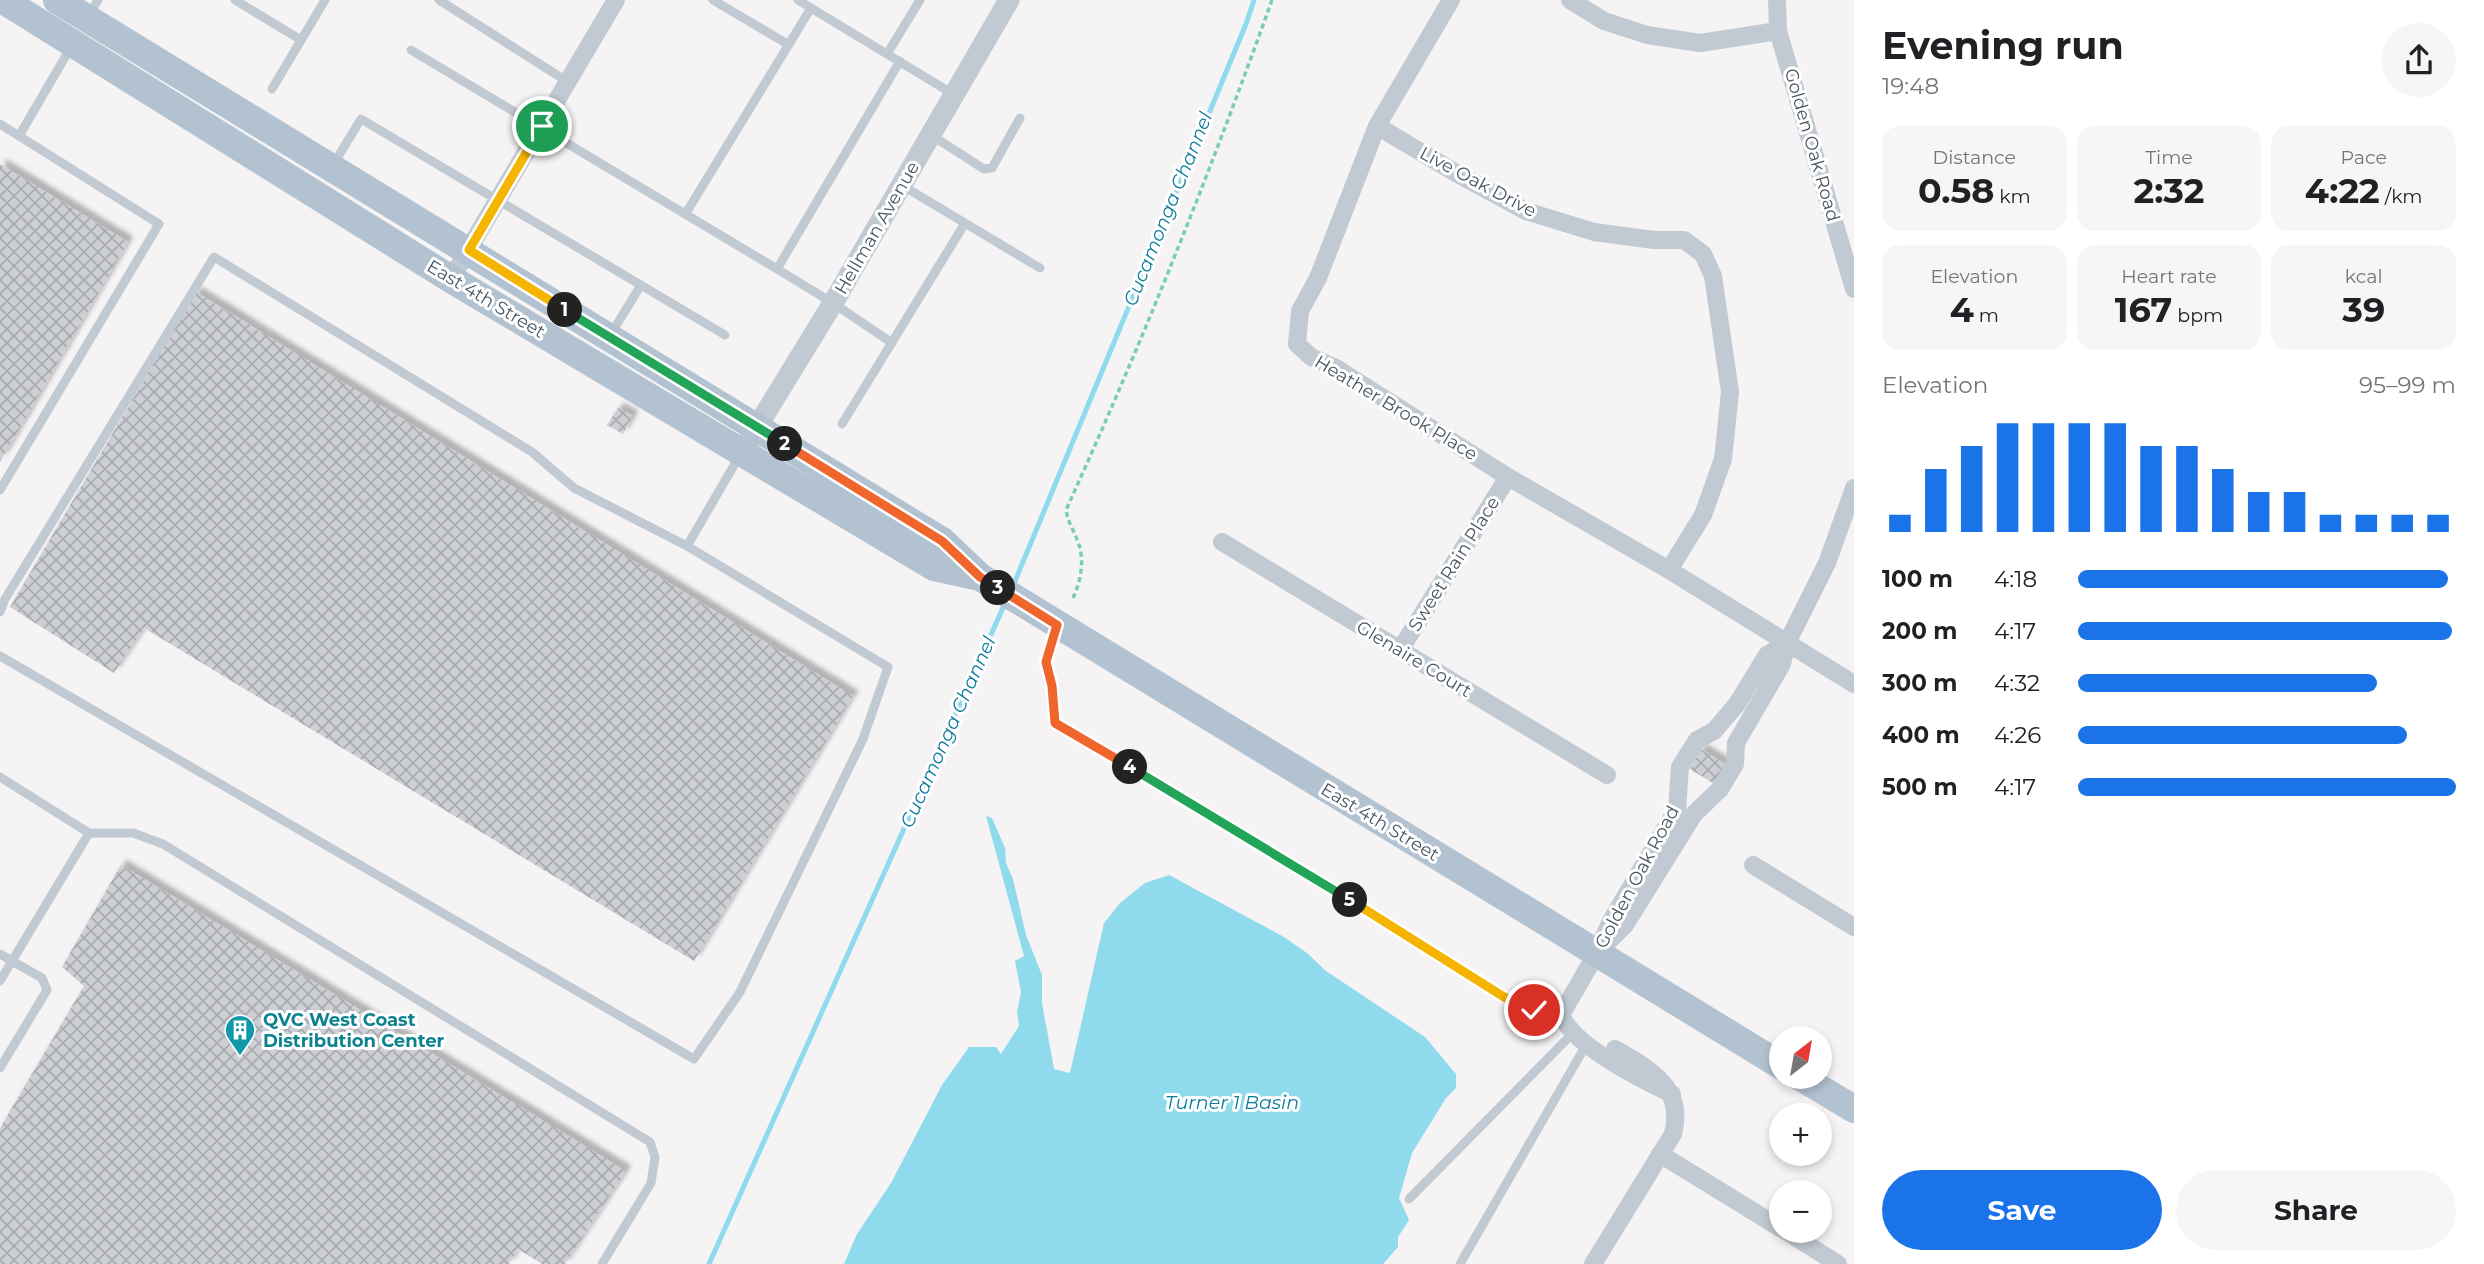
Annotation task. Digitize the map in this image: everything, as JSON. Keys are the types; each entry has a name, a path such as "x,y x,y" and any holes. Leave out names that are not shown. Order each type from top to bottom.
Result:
{"main road":[{"name":"East 4th Street","path":"3,0 84,25 332,167 942,541 980,577 1057,625 1769,1058"},
{"name":"East 4th Street","path":"57,0 84,25 451,279 934,567 980,577"},
{"path":"1820,1089 1854,1110"}],"street":[{"path":"451,279 616,0"},
{"name":"Hellman Avenue","path":"741,453 834,303 1009,0"},
{"name":"Heather Brook Place","path":"1451,0 1377,126 1318,278 1300,312 1297,344 1311,356 1335,368 1508,477 1668,570 1854,684"},
{"path":"1570,0 1604,21 1647,35 1700,43 1778,30"},
{"name":"Golden Oak Road","path":"1777,0 1778,30 1854,289"},
{"name":"Live Oak Drive","path":"1377,126 1526,211 1594,232 1654,240 1684,240 1703,254 1713,276 1730,392 1723,459 1703,515 1668,570"},
{"name":"Sweet Rain Place","path":"1401,650 1508,477"},
{"name":"Golden Oak Road","path":"1596,954 1625,925 1694,814 1720,789 1735,764 1736,743 1782,664 1787,643 1828,562 1854,488"},
{"name":"Glenaire Court","path":"1222,542 1606,775"},
{"name":"Golden Oak Road","path":"1596,954 1612,919 1677,809 1680,767 1697,740 1714,731 1737,704 1767,655 1787,643"},
{"path":"1753,865 1854,927"},
{"path":"1593,1264 1673,1134 1676,1118 1672,1094 1651,1072 1632,1066 1593,1037 1580,1039 1561,1015 1596,954"},
{"path":"1660,1154 1769,1221"},
{"path":"1804,1243 1838,1264"}],"lane":[{"path":"236,0 301,40"},
{"path":"272,89 325,0"},
{"path":"439,0 568,82"},
{"path":"713,0 789,45"},
{"path":"798,0 953,94"},
{"path":"887,54 920,0"},
{"path":"686,214 811,8"},
{"path":"19,136 84,25"},
{"path":"411,50 834,303 892,343"},
{"path":"777,269 900,61"},
{"path":"930,134 985,169 992,167 1020,118"},
{"path":"332,167 361,120 725,334"},
{"path":"0,124 159,223 0,490"},
{"path":"901,185 1040,268"},
{"path":"842,424 965,223"},
{"path":"0,612 5,598 214,257 533,452 573,488 687,547 888,667 863,739 740,992 694,1059 0,656"},
{"path":"610,337 641,285"},
{"path":"687,547 741,453"},
{"path":"1057,625 1046,662 1052,686 1055,723 1399,929 1504,997 1534,1010 1561,1015"},
{"path":"0,777 89,833 133,834 163,844 650,1142 655,1157 651,1183 602,1264"},
{"path":"0,981 89,833"},
{"path":"0,954 43,978 47,990 0,1069"},
{"path":"1409,1199 1580,1039"},
{"path":"1460,1264 1580,1039"}],"path":[{"path":"1073,598 1078,587 1082,561 1079,542 1068,525 1066,510 1164,284 1272,0"}],"water":[{"name":"Turner 1 Basin","path":"986,816 992,818 1005,848 1006,863 1013,879 1026,935 1042,975 1042,1003 1054,1069 1070,1073 1104,923 1120,903 1145,883 1169,875 1284,937 1326,971 1425,1037 1456,1074 1456,1088 1446,1098 1412,1153 1399,1198 1409,1220 1398,1237 1398,1247 1383,1264 844,1264 857,1234 891,1183 942,1085 969,1047 996,1047 1001,1054 1019,1026 1017,1012 1021,992 1015,961 1024,956"}],"building":[{"path":"0,164 128,242 0,462"},
{"path":"196,292 853,696 694,961 144,628 114,673 10,607"},
{"path":"618,408 633,416 623,434 607,425"},
{"path":"1701,749 1725,764 1714,784 1690,769"},
{"name":"QVC West Coast Distribution Center","path":"121,865 626,1171 565,1264 542,1264 518,1249 509,1264 0,1264 0,1128 84,986 62,967"}],"waterway":[{"name":"Cucamonga Channel","path":"1013,586 1254,0"},
{"name":"Cucamonga Channel","path":"709,1264 1006,601"}],"place":[{"name":"QVC West Coast Distribution Center","path":"240,1057"}],"route":[{"path":"542,126 469,250 942,541 980,577 1057,625 1046,662 1052,686 1055,723 1399,929 1504,997 1534,1010"}]}
